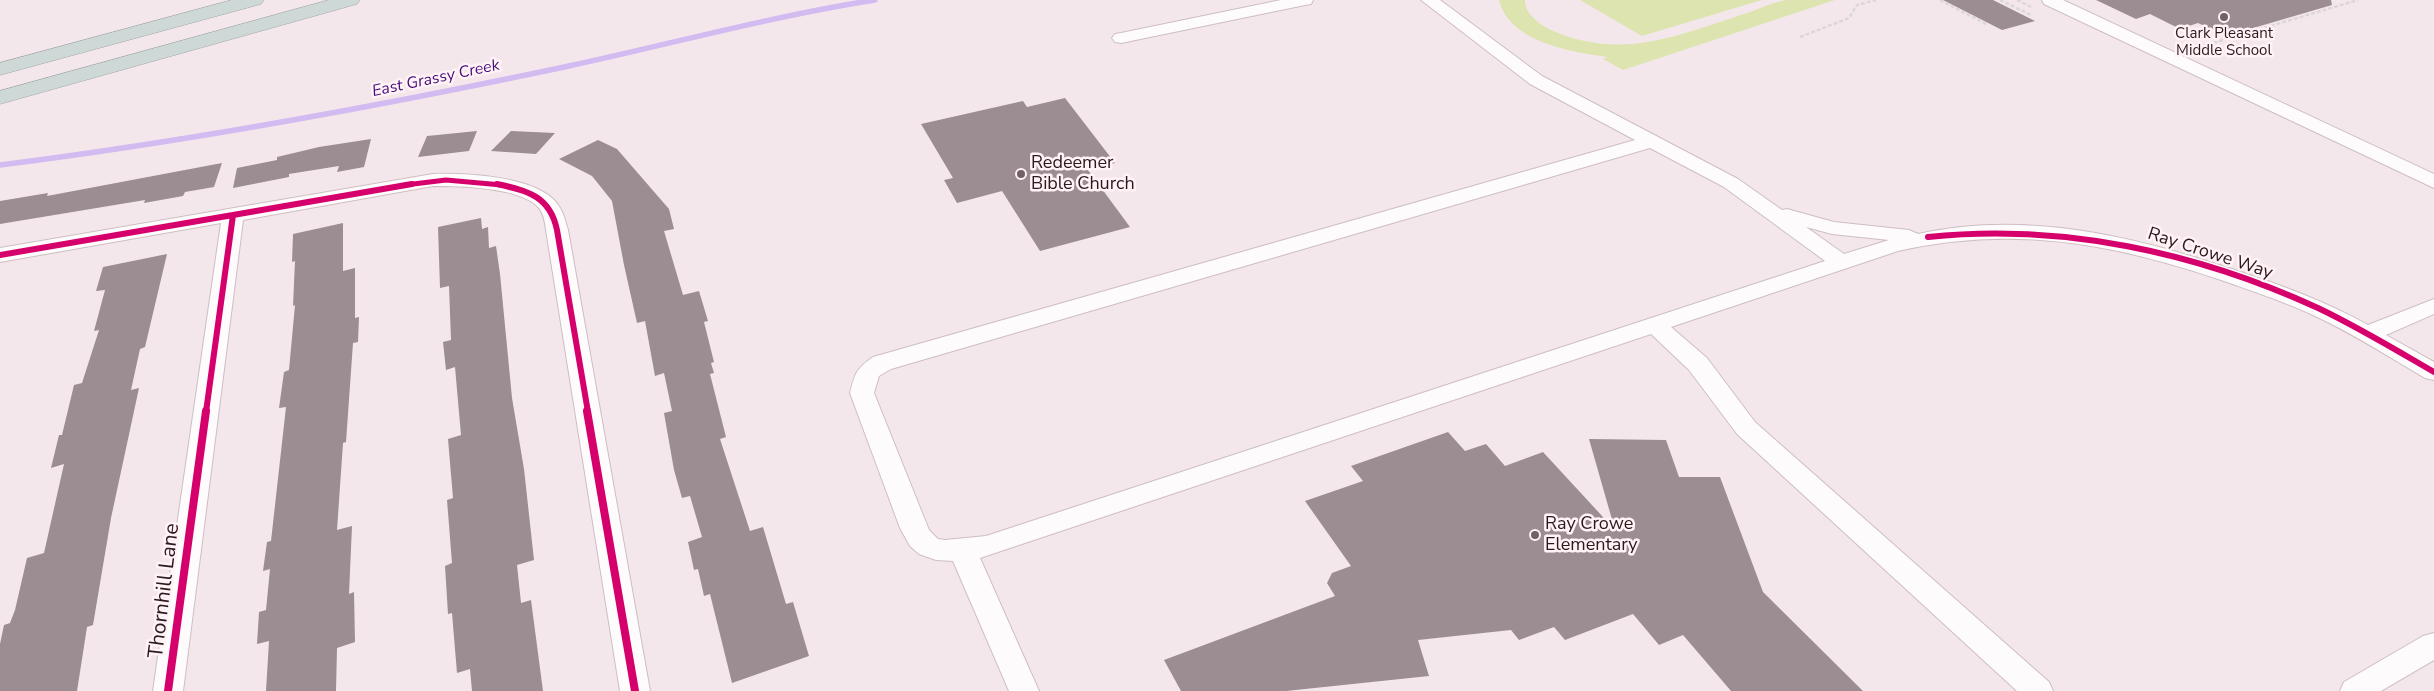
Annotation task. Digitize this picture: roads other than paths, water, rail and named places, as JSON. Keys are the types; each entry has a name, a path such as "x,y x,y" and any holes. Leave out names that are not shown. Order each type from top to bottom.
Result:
{"highway":[{"path":"0,69 254,0"},
{"path":"0,98 350,0"}],"street":[{"path":"1121,38 1305,0"},
{"path":"1430,0 1536,80 1732,183 1842,263"},
{"path":"2050,0 2434,182"},
{"path":"1654,141 882,363 868,372 862,393 914,528 922,542 940,549 962,550 987,546 1842,263 1928,237"},
{"path":"0,255 434,180 466,179 494,182 518,189 546,202 554,219 560,249 636,691"},
{"path":"1766,208 1832,228 1928,237"},
{"name":"Thornhill Lane","path":"168,691 233,215"},
{"name":"Ray Crowe Way","path":"1928,237 1976,231 2010,231 2129,245 2199,264 2282,293 2330,314 2434,372"},
{"path":"2366,334 2434,306"},
{"path":"1655,325 1698,364 1746,428 2038,691"},
{"path":"962,550 1024,691"},
{"path":"2355,691 2434,645"}],"waterway":[{"name":"East Grassy Creek","path":"0,165 214,134 356,109 569,66 798,14 875,0"}],"place":[{"name":"Clark Pleasant Middle School","path":"2224,17"},
{"name":"Redeemer Bible Church","path":"1021,174"},
{"name":"Ray Crowe Elementary","path":"1535,535"}]}
